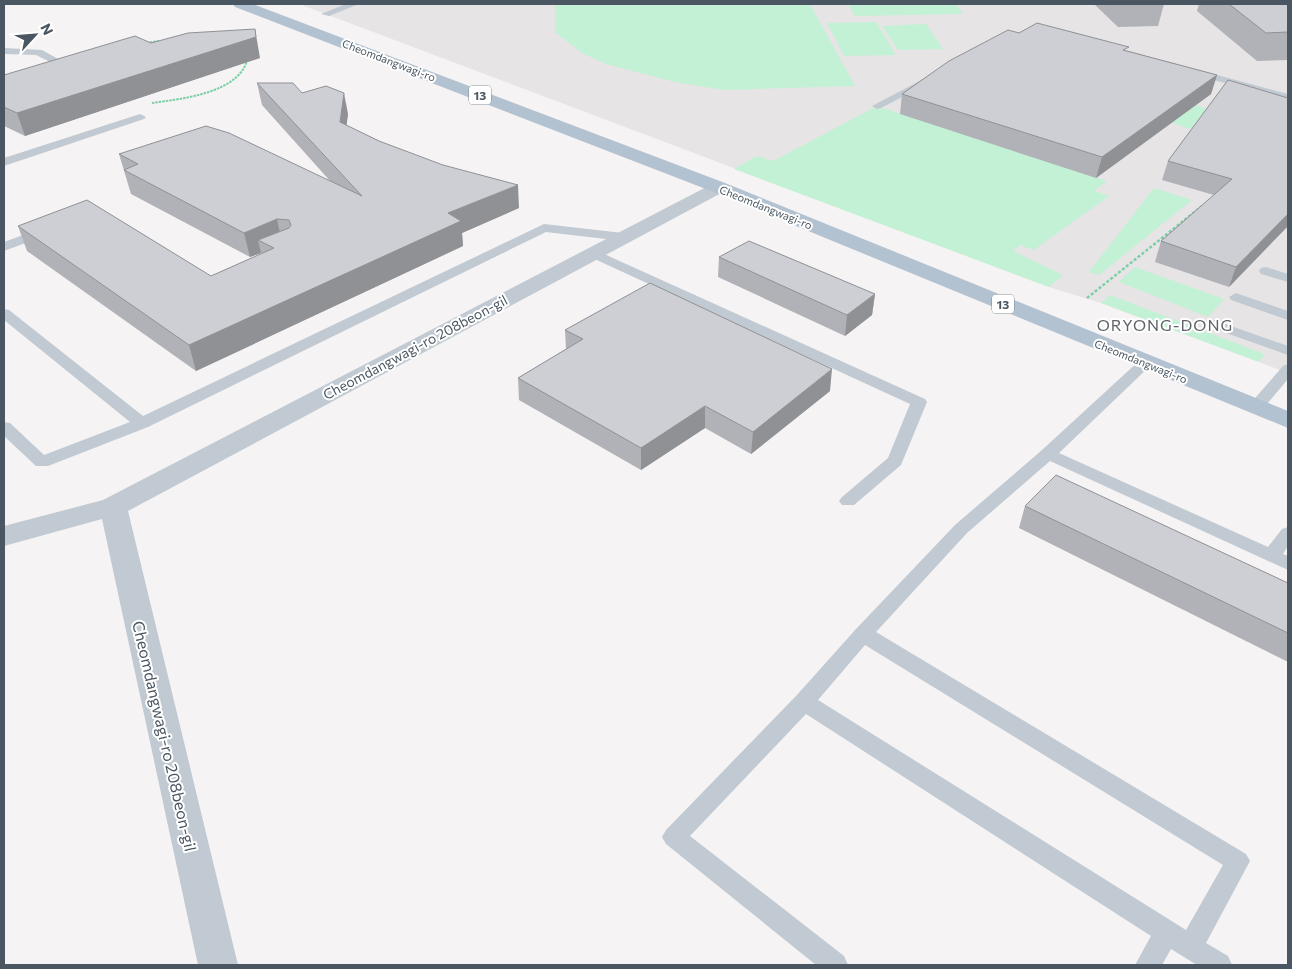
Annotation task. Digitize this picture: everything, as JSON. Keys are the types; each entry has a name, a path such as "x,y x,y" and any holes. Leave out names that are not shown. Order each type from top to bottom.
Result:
{"main road":[{"name":"Cheomdangwagi-ro","path":"240,4 718,187 1145,364 1288,420"}],"street":[{"name":"Cheomdangwagi-ro 208beon-gil","path":"4,536 113,507 718,187"},
{"name":"Cheomdangwagi-ro 208beon-gil","path":"113,507 218,965"}],"lane":[{"path":"326,14 354,4"},
{"path":"4,50 38,52 64,65 46,70"},
{"path":"1183,69 1288,98"},
{"path":"876,106 936,76"},
{"path":"4,162 140,117"},
{"path":"4,247 60,226"},
{"path":"4,427 42,462 142,423 544,228 623,237"},
{"path":"593,253 919,402 895,461 848,501"},
{"path":"1266,271 1288,278"},
{"path":"1236,297 1288,316"},
{"path":"4,313 142,423"},
{"path":"1214,324 1288,352"},
{"path":"835,965 674,837 804,702 863,634 961,530 1048,454 1145,364"},
{"path":"1256,407 1288,369"},
{"path":"1048,454 1280,560 1288,533"},
{"path":"863,634 1238,861 1190,947"},
{"path":"804,702 1219,965"},
{"path":"1148,965 1167,933"}],"path":[{"path":"139,44 166,41"},
{"path":"152,103 181,99 208,92 229,83 243,73 248,62 245,58"},
{"path":"1087,298 1203,205"}],"shaded area":[{"path":"299,4 1288,4 1288,373 1101,303 1049,287"}],"green space":[{"path":"555,4 810,4 855,86 724,90 675,82 606,64 582,53 555,32"},
{"path":"848,4 956,4 963,14 855,16"},
{"path":"876,22 896,55 844,56 827,23"},
{"path":"926,24 943,49 898,50 882,26"},
{"path":"1193,104 1219,113 1189,129 1161,118"},
{"path":"877,106 1107,181 1094,191 1109,196 1034,250 1020,245 1013,251 1063,275 1049,287 734,169 757,156 773,161"},
{"path":"1154,188 1192,200 1099,275 1089,272"},
{"path":"1135,267 1224,299 1208,317 1119,282"},
{"path":"1110,295 1264,354 1259,362 1101,303"}],"building":[{"path":"1229,4 1286,4 1288,5 1288,32 1266,33"},
{"path":"1037,23 1129,47 1123,50 1217,75 1102,157 902,94 949,61 1008,30 1019,33"},
{"path":"255,29 256,37 17,113 4,107 4,75 135,36 151,43 188,33"},
{"path":"1228,80 1288,98 1288,214 1236,267 1161,241 1232,179 1168,161"},
{"path":"257,83 293,83 302,93 326,86 344,93 340,122 379,141 443,165 518,185 448,213 461,221 189,345 18,226 87,200 211,276 274,248 258,240 289,228 291,225 289,220 277,219 244,233 124,170 138,164 119,154 206,126 229,133 362,196"},
{"path":"749,241 875,294 847,315 719,257"},
{"path":"650,283 832,369 753,432 705,406 641,448 518,378 583,339 565,330"},
{"path":"1056,475 1288,583 1288,633 1025,506"}],"district":[{"name":"ORYONG-DONG","path":"1165,324"}]}
